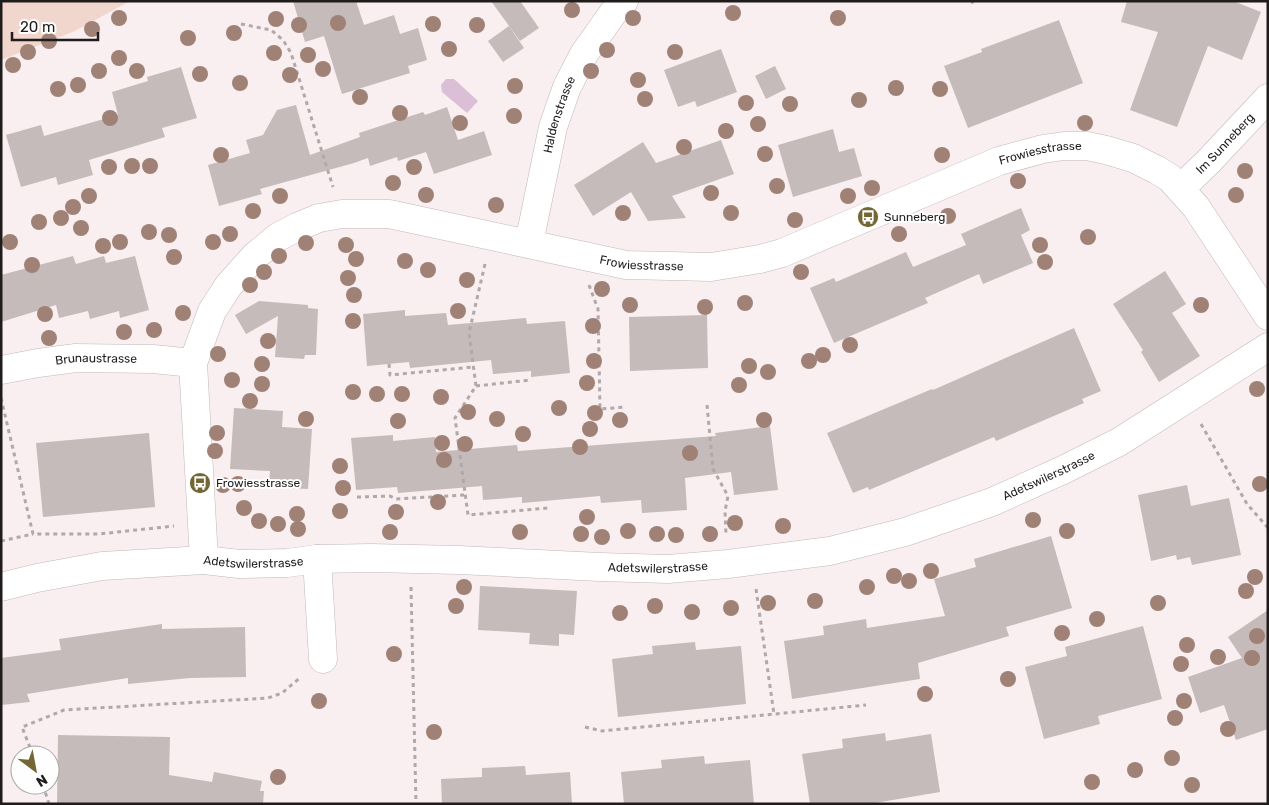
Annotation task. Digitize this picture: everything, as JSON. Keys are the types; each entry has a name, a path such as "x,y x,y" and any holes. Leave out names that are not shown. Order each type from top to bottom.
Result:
{"street":[{"name":"Haldenstrasse","path":"529,243 553,127 568,87 584,54 613,13 624,1"},
{"name":"Im Sunneberg","path":"1180,189 1268,98"},
{"name":"Frowiesstrasse","path":"204,560 193,363 212,311 229,285 254,257 278,237 319,218 342,214 389,214 626,265 711,267 760,259 782,253 1000,162 1042,149 1064,146 1087,146 1133,158 1170,178 1196,207 1268,316"},
{"name":"Adetswilerstrasse","path":"1,587 102,566 204,560 239,564 371,558 460,560 600,568 668,569 728,564 830,551 905,532 992,502 1063,470 1120,442 1268,347"},
{"name":"Brunaustrasse","path":"1,370 76,358 153,359 193,363"},
{"path":"317,559 323,659"}],"path":[{"path":"241,24 271,30 283,40 291,53 342,214"},
{"path":"491,236 469,333 476,386 455,418 468,515 548,508"},
{"path":"578,254 598,309 600,409 626,407"},
{"path":"389,364 390,375 473,367"},
{"path":"476,386 530,380"},
{"path":"1,397 33,534"},
{"path":"707,405 713,470 728,496 725,512 728,564"},
{"path":"1200,423 1247,504 1268,528"},
{"path":"357,497 390,496 396,499 465,495"},
{"path":"1,541 33,534 99,534 178,526"},
{"path":"411,579 416,804"},
{"path":"754,580 774,714"},
{"path":"28,745 22,727 64,710 259,699 282,693"},
{"path":"585,727 602,731 866,706"}],"shaded area":[{"path":"1,1 130,1 75,31 1,60"},
{"path":"446,79 454,79 478,101 467,113 442,92 441,85"}],"building":[{"path":"293,1 356,1 364,25 394,15 400,34 418,28 427,60 408,66 410,73 342,94 324,36 305,42"},
{"path":"491,1 520,1 539,28 520,41"},
{"path":"1127,1 1233,1 1261,12 1242,60 1208,46 1177,127 1130,110 1158,32 1121,22"},
{"path":"1059,20 1083,83 968,128 944,66 982,52 981,49"},
{"path":"509,26 524,48 503,62 488,41"},
{"path":"721,49 737,92 697,107 695,101 678,107 664,70"},
{"path":"775,66 786,89 766,99 755,76"},
{"path":"181,67 197,118 162,128 165,137 89,160 93,175 58,185 56,177 21,187 6,135 41,125 44,136 118,115 112,92 148,81 147,77"},
{"path":"296,105 310,155 360,137 359,133 423,112 425,115 447,107 458,140 484,131 492,155 434,174 426,152 398,161 397,157 370,166 368,158 260,189 262,194 219,206 208,165 250,153 246,140 263,135 277,110"},
{"path":"833,129 839,152 854,148 862,176 793,197 778,145"},
{"path":"721,140 734,174 672,196 686,218 648,221 631,192 593,216 574,185 643,142 656,163"},
{"path":"1021,208 1030,230 1021,235 1033,263 983,284 979,274 925,298 928,303 834,343 810,288 834,278 836,282 906,252 913,267 966,245 961,234"},
{"path":"73,256 76,264 104,256 106,263 135,256 149,310 120,318 119,311 90,319 88,311 59,318 56,305 1,322 1,275"},
{"path":"1165,271 1186,304 1172,313 1200,356 1159,382 1141,352 1143,350 1113,304"},
{"path":"259,301 308,305 308,308 318,309 316,355 305,355 304,359 275,357 278,316 246,334 235,315"},
{"path":"405,310 405,316 446,313 448,325 526,318 527,324 565,321 570,373 531,377 531,371 493,374 491,360 410,368 409,362 367,366 363,314"},
{"path":"707,315 708,368 630,371 629,317"},
{"path":"1074,328 1101,391 1082,399 1084,403 996,441 994,437 869,490 868,487 853,493 827,433 933,390"},
{"path":"234,408 283,411 282,427 312,429 308,489 269,487 270,471 230,469"},
{"path":"770,426 778,490 734,495 731,472 685,478 687,510 642,513 641,500 601,503 600,496 522,503 522,497 483,500 482,486 398,493 397,487 356,490 351,438 393,435 393,441 435,437 436,452 517,445 518,451 716,436 715,433"},
{"path":"149,433 155,507 43,517 36,443"},
{"path":"1187,485 1191,506 1229,498 1241,555 1192,565 1190,557 1177,560 1176,555 1151,561 1138,495"},
{"path":"1051,536 1072,608 1006,627 1009,636 918,663 920,679 792,699 784,641 824,635 823,626 866,619 867,628 945,616 934,579 976,567 974,559"},
{"path":"480,586 577,591 574,635 559,634 559,646 529,644 530,633 478,630"},
{"path":"1268,610 1268,729 1236,740 1224,705 1200,713 1188,677 1242,658 1228,637"},
{"path":"162,624 162,629 245,627 246,677 190,678 128,684 128,678 27,694 30,702 1,705 1,658 61,650 59,639"},
{"path":"1143,626 1162,699 1098,716 1100,724 1044,739 1025,667 1067,656 1065,647"},
{"path":"695,642 696,650 741,646 746,704 618,717 612,659 653,654 652,646"},
{"path":"885,733 886,741 931,734 940,792 869,804 810,804 802,754 843,748 842,739"},
{"path":"58,735 170,737 169,775 212,782 214,772 262,781 260,791 264,791 263,804 57,804 57,795 60,795 60,745 58,745"},
{"path":"704,756 705,764 750,760 754,804 624,804 621,772 662,768 661,760"},
{"path":"525,766 526,775 570,772 572,804 442,804 441,779 482,777 482,768"}],"place":[{"name":"Sunneberg","path":"868,217"},
{"name":"Frowiesstrasse","path":"200,483"}]}
